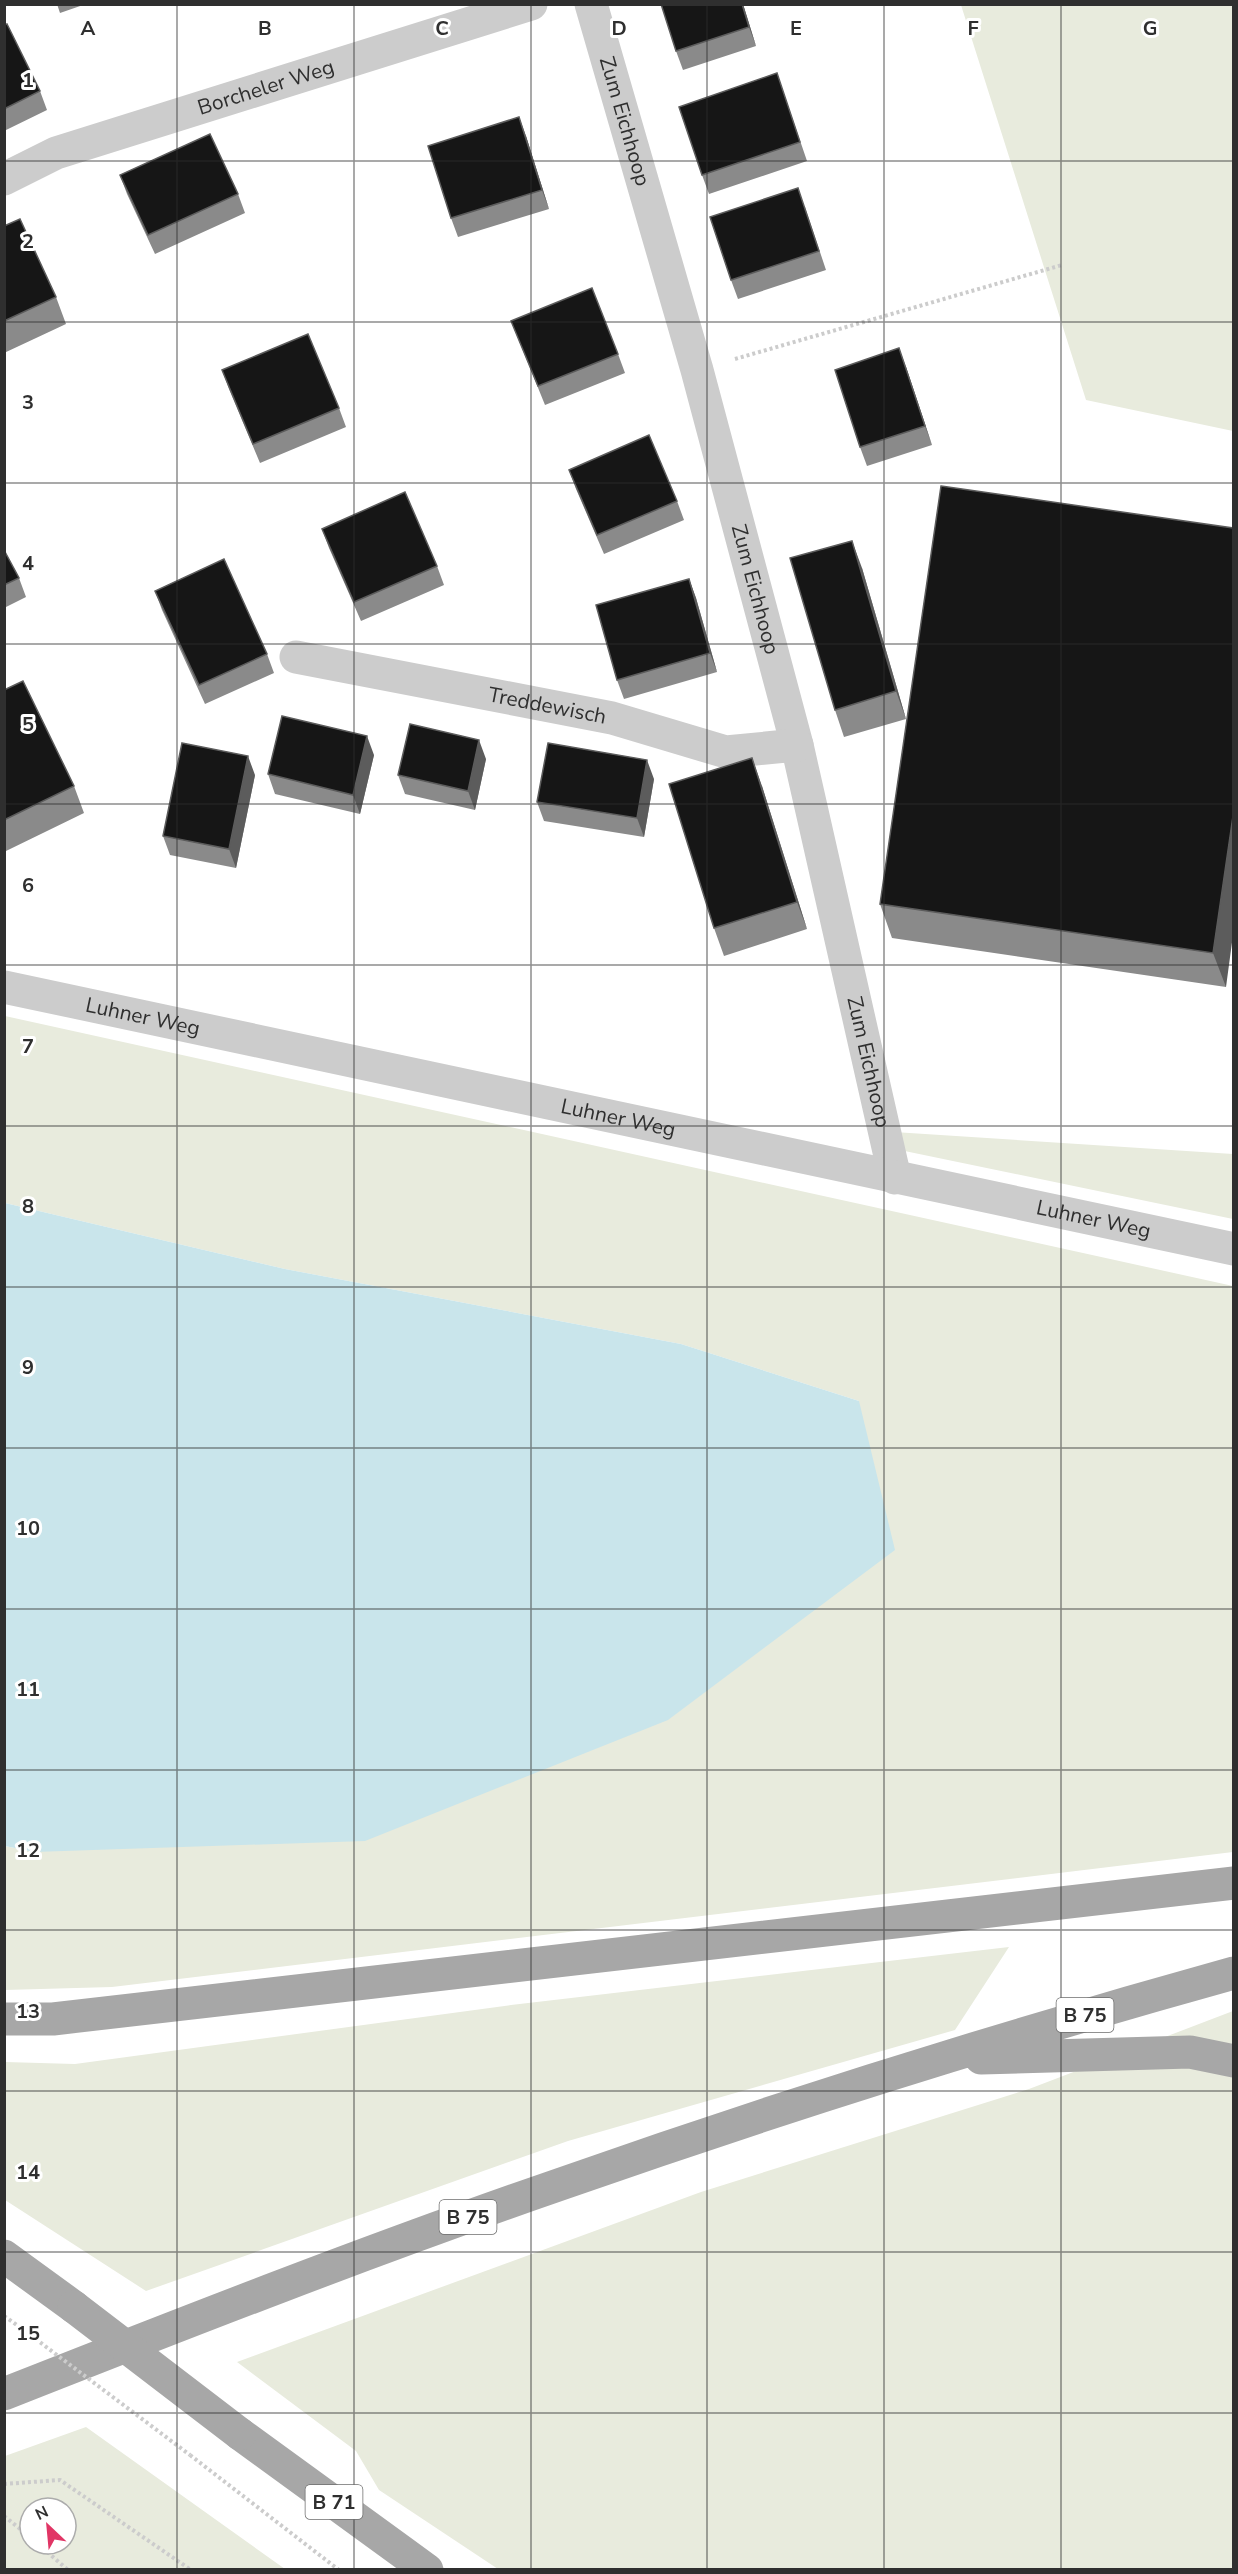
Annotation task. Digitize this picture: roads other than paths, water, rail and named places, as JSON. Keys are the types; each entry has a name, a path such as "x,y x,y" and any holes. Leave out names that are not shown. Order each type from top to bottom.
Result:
{"main road":[{"path":"4,2019 53,2019 1233,1883"},
{"name":"B 75","path":"4,2394 199,2317 547,2188 741,2122 938,2059 1233,1973"},
{"path":"938,2059 1190,2052 1233,2061"},
{"name":"B 71","path":"4,2256 240,2434 427,2570"}],"street":[{"name":"Borcheler Weg","path":"4,179 56,153 531,4"},
{"name":"Zum Eichhoop","path":"591,4 697,370 797,745 896,1178"},
{"name":"Treddewisch","path":"296,657 612,718 726,752 797,745"},
{"name":"Luhner Weg","path":"4,987 1233,1249"}],"water":[{"path":"5,1203 285,1269 681,1344 859,1401 895,1550 668,1720 365,1841 34,1852 5,1846"}]}
